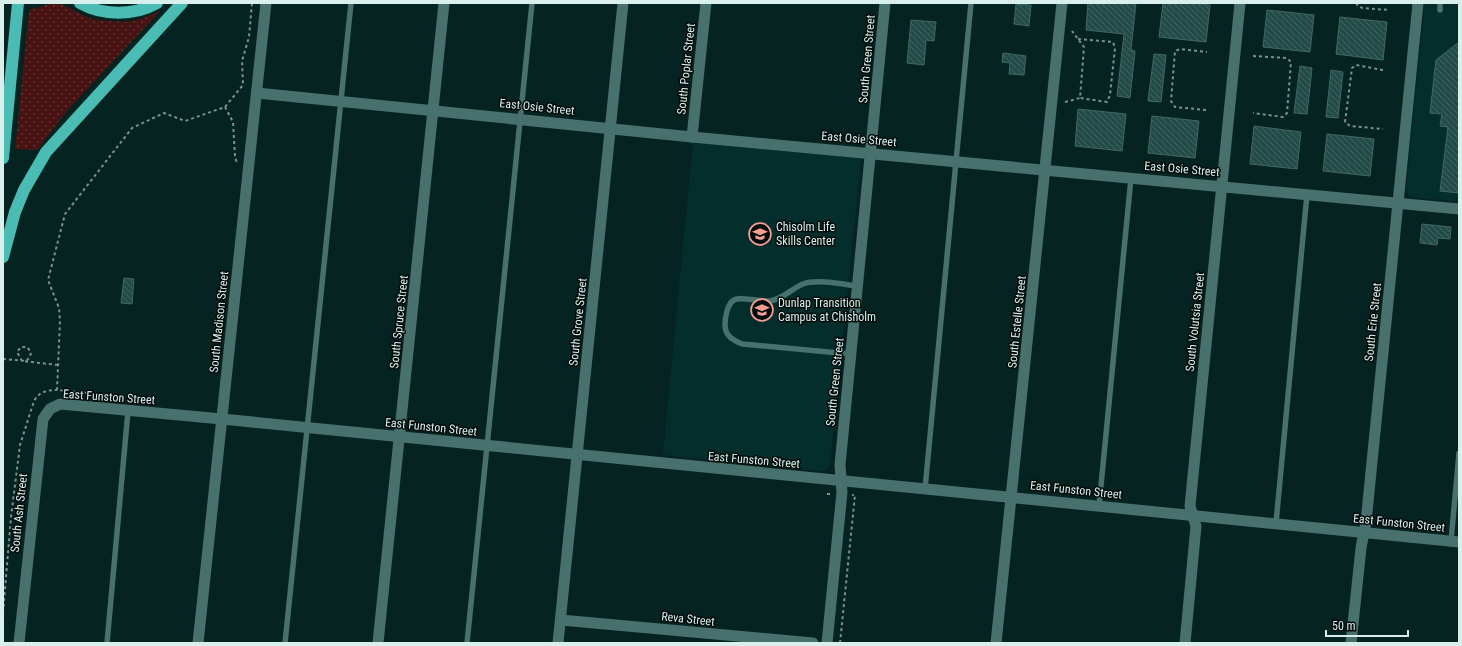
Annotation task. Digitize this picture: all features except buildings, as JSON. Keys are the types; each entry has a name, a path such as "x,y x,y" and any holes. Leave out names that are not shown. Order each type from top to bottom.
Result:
{"highway":[{"path":"3,158 18,3"},
{"path":"80,3 88,8 109,12 129,13 158,3"},
{"path":"3,257 15,212 24,190 46,152 182,3"}],"street":[{"name":"South Madison Street","path":"198,643 266,3"},
{"name":"South Spruce Street","path":"378,643 444,3"},
{"name":"South Grove Street","path":"558,643 623,3"},
{"name":"South Poplar Street","path":"692,137 706,3"},
{"name":"South Green Street","path":"827,643 842,492 839,470 885,3"},
{"name":"South Estelle Street","path":"996,643 1062,3"},
{"name":"South Volutsia Street","path":"1185,643 1196,526 1190,506 1240,3"},
{"name":"South Erie Street","path":"1351,643 1361,548 1366,522 1418,3"},
{"name":"East Osie Street","path":"257,93 692,137 1459,208"},
{"name":"East Funston Street","path":"48,411 60,404 1455,541"},
{"name":"South Ash Street","path":"19,643 43,419 48,411"},
{"name":"Reva Street","path":"561,620 813,643"}],"lane":[{"path":"285,643 351,3"},
{"path":"467,643 532,3"},
{"path":"925,489 971,3"},
{"path":"1440,3 1440,10"},
{"path":"1099,506 1131,178"},
{"path":"1276,523 1307,194"},
{"path":"850,354 742,344 729,337 725,326 729,307 732,301 737,299 772,301 783,297 803,284 812,282 857,286"},
{"path":"107,643 128,411"},
{"path":"1455,541 1459,453"}],"path":[{"path":"57,390 60,321 59,308 48,280 65,214 132,128 164,113 185,121 225,107 243,85 242,61 249,37 252,3"},
{"path":"1358,3 1357,6 1362,8 1389,10"},
{"path":"1072,31 1084,47 1080,98"},
{"path":"1065,102 1080,98 1107,102 1110,95 1115,48 1113,42 1078,39"},
{"path":"1206,110 1175,107 1172,101 1175,51 1180,49 1207,52"},
{"path":"1253,56 1287,58 1291,62 1287,113 1283,118 1253,113"},
{"path":"1383,70 1356,65 1352,68 1345,122 1350,126 1383,129"},
{"path":"225,107 233,122 235,156 238,166 249,170"},
{"path":"3,359 26,361 30,358 31,352 27,347 21,347 17,352 19,357 22,361 58,365"},
{"path":"3,613 11,517 20,445 34,401 38,395 47,390 117,396"}],"shaded area":[{"path":"53,3 70,8 92,19 122,22 133,21 160,11 66,112 37,150 15,149 29,10"},
{"path":"1425,3 1459,3 1459,202 1414,197 1408,194 1406,189"},
{"name":"Dunlap Transition Campus at Chisholm","path":"693,142 857,158 861,160 830,464 828,469 824,471 663,455"}],"place":[{"name":"Chisolm Life Skills Center","path":"760,234"},
{"name":"Dunlap Transition Campus at Chisholm","path":"762,310"}]}
